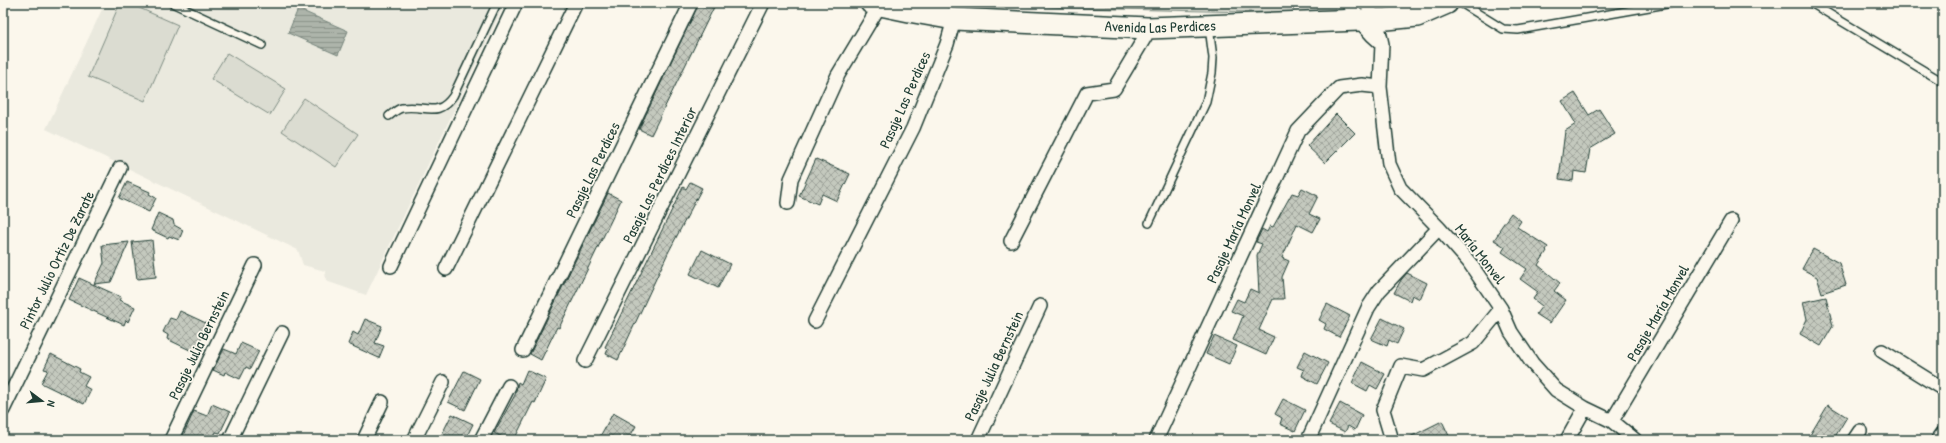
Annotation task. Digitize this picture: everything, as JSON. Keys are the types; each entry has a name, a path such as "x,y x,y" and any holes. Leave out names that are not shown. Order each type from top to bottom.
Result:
{"main road":[{"name":"Avenida Las Perdices","path":"876,4 954,19 1148,28 1209,26 1363,12 1417,16 1447,3"}],"street":[{"path":"391,266 516,3"},
{"path":"446,269 576,3"},
{"name":"Pasaje Las Perdices","path":"523,350 691,3"},
{"name":"Pasaje Las Perdices Interior","path":"585,361 763,3"},
{"path":"788,203 792,179 838,76 876,4"},
{"name":"María Monvel","path":"1363,12 1382,44 1380,86 1389,164 1400,188 1439,228 1469,262 1501,309 1511,332 1532,363 1556,390 1585,408 1612,421 1635,440"},
{"name":"Pasaje Las Perdices","path":"815,321 913,128 948,44 954,19"},
{"path":"1011,241 1087,92 1114,88 1145,37 1148,28"},
{"name":"Pasaje María Monvel","path":"1156,440 1298,131 1339,88 1362,85 1380,86"},
{"name":"Pintor Julio Ortiz De Zarate","path":"3,410 120,168"},
{"name":"Pasaje María Monvel","path":"1612,421 1731,221"},
{"path":"1308,440 1368,308 1379,291 1439,228"},
{"name":"Pasaje Julia Bernstein","path":"172,440 255,264"},
{"name":"Pasaje Julia Bernstein","path":"978,440 1040,306"},
{"path":"1392,440 1383,410 1401,366 1423,370 1473,343 1501,309"},
{"path":"230,440 282,333"},
{"path":"1882,351 1943,389"},
{"path":"414,440 444,382"},
{"path":"481,440 509,386"},
{"path":"364,440 382,402"},
{"path":"1567,440 1585,408"},
{"path":"1938,440 1943,433"}],"lane":[{"path":"172,3 262,45"},
{"path":"389,116 400,108 439,109 446,106 453,96 497,3"},
{"path":"1460,3 1503,29 1518,30 1672,3"},
{"path":"1810,3 1943,82"},
{"path":"1148,223 1206,102 1212,73 1213,58 1209,26"}],"shaded area":[{"path":"105,3 505,3 366,295 326,281 325,271 303,265 298,250 46,129"},
{"path":"298,9 348,31 338,55 288,33"}],"green space":[{"path":"120,3 128,3 178,25 145,101 88,77"},
{"path":"954,3 1441,3 1337,14 1073,8"},
{"path":"227,53 286,89 270,115 211,79"},
{"path":"304,98 358,134 336,167 282,131"}],"building":[{"path":"699,3 716,3 651,135 639,129"},
{"path":"1575,93 1589,115 1599,109 1615,134 1590,149 1586,173 1574,171 1573,181 1559,179 1565,131 1576,124 1562,101"},
{"path":"1336,114 1355,133 1325,163 1307,146"},
{"path":"816,159 850,174 837,201 822,194 818,204 799,196"},
{"path":"127,182 150,192 149,194 156,198 149,212 119,198"},
{"path":"690,182 702,188 668,253 618,360 606,354 608,349 605,347 683,187 686,189"},
{"path":"1302,188 1318,196 1309,214 1320,219 1313,232 1297,224 1282,258 1289,261 1282,277 1284,299 1273,299 1259,330 1274,337 1266,355 1233,340 1243,316 1231,311 1237,299 1244,302 1250,289 1259,293 1257,255 1262,244 1256,242 1262,229 1267,232 1270,226 1273,227 1292,193 1298,195"},
{"path":"608,193 621,200 559,328 557,327 541,360 530,354"},
{"path":"158,213 173,220 174,225 183,230 179,240 169,236 168,238 151,230"},
{"path":"1511,213 1521,221 1517,227 1548,247 1538,265 1560,283 1554,291 1566,300 1550,323 1536,314 1542,306 1533,299 1538,292 1520,279 1527,269 1502,252 1505,247 1494,240"},
{"path":"152,240 156,277 137,279 132,242"},
{"path":"129,242 111,282 94,284 104,263 102,245"},
{"path":"1813,249 1839,263 1846,285 1822,293 1817,277 1802,269"},
{"path":"702,250 730,264 718,288 690,274"},
{"path":"1407,273 1427,283 1420,299 1412,295 1410,301 1394,293 1401,280"},
{"path":"79,278 121,297 119,300 135,307 128,322 126,320 124,325 69,300"},
{"path":"1826,297 1833,326 1821,346 1800,334 1807,319 1803,302"},
{"path":"1327,304 1350,316 1339,337 1324,329 1326,324 1319,320"},
{"path":"180,311 208,324 194,352 167,339 168,335 163,332 170,318 176,320"},
{"path":"1382,318 1404,329 1397,344 1389,340 1387,346 1371,339"},
{"path":"365,319 382,326 375,343 384,346 379,358 348,344 353,332 358,335"},
{"path":"1214,336 1237,346 1229,364 1206,354"},
{"path":"241,343 259,351 250,369 246,367 240,379 225,372 224,375 213,370 224,349 236,354"},
{"path":"1305,351 1328,363 1317,384 1302,376 1304,370 1297,367"},
{"path":"51,354 80,369 79,372 89,377 84,386 91,390 84,404 41,383 48,370 44,369"},
{"path":"1362,362 1385,374 1377,389 1370,385 1367,391 1352,383"},
{"path":"527,370 546,379 535,403 533,402 514,440 508,440 494,433 515,395 518,382 521,384"},
{"path":"464,371 480,379 465,410 448,402"},
{"path":"1283,399 1305,410 1295,431 1280,424 1282,418 1275,414"},
{"path":"1340,403 1362,415 1355,430 1348,426 1345,432 1329,424"},
{"path":"212,404 230,412 220,433 216,432 213,438 208,436 206,440 181,440 194,411 207,416"},
{"path":"1828,405 1847,417 1833,440 1807,440"},
{"path":"613,413 636,426 628,440 598,440"},
{"path":"452,414 473,424 465,440 439,440"},
{"path":"1442,421 1451,440 1404,440"}]}
